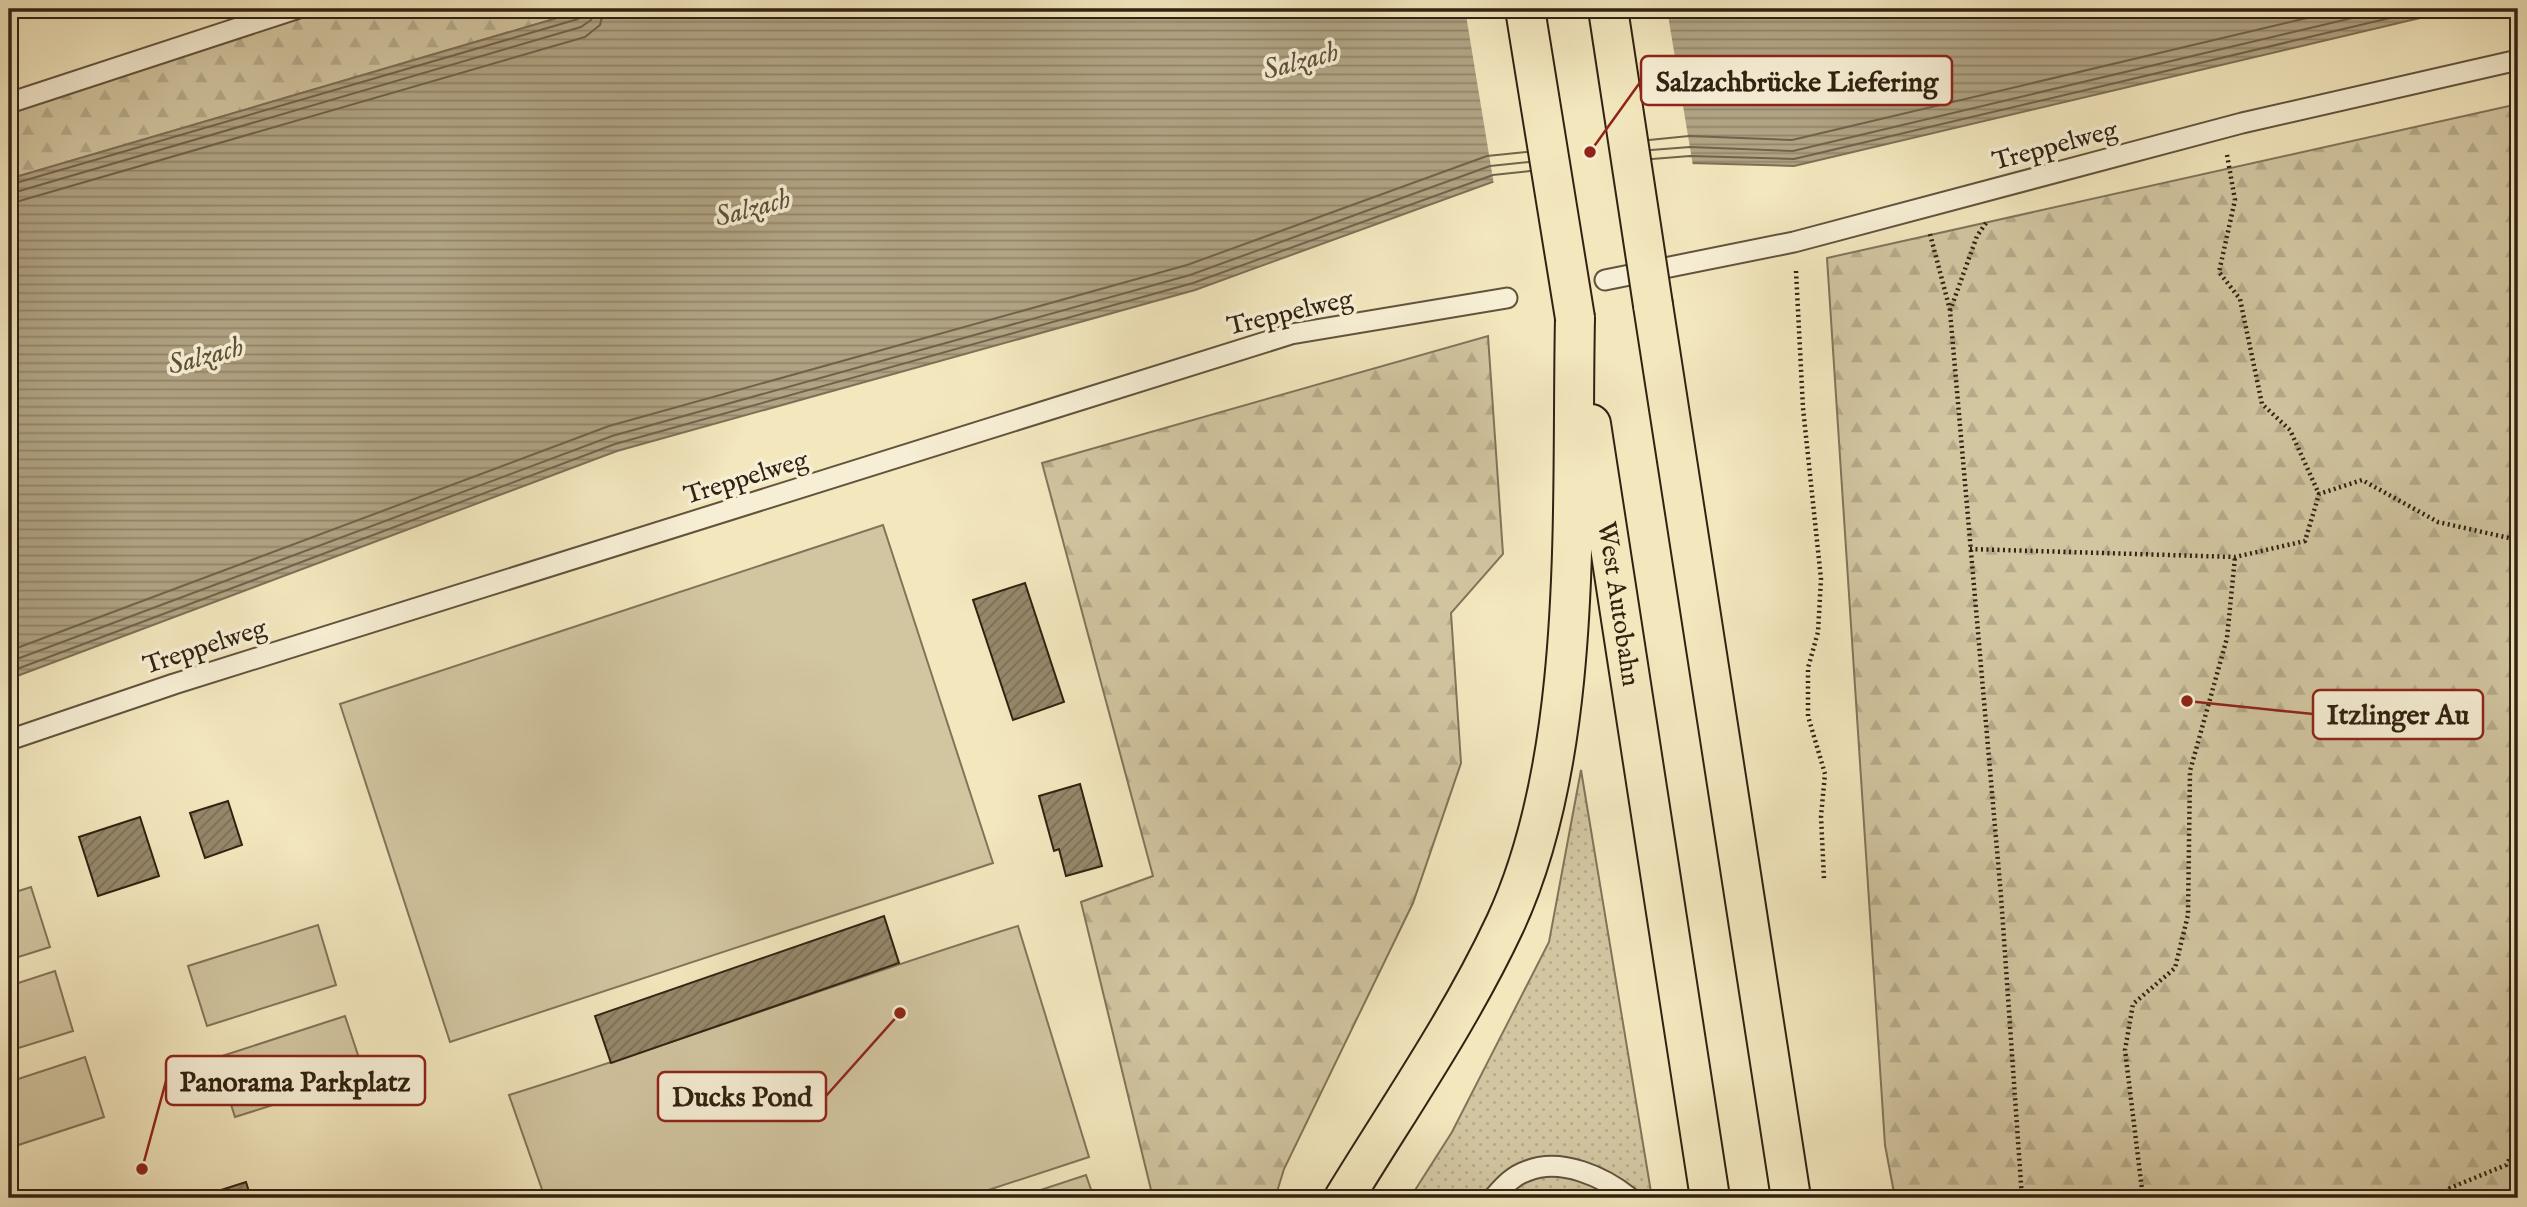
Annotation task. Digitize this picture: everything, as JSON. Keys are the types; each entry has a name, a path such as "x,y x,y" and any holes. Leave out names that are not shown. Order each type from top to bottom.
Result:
{"highway":[{"name":"West Autobahn","path":"1525,9 1710,1198"},
{"path":"1608,9 1791,1198"},
{"path":"1344,1198 1456,1014 1505,924 1529,860 1541,817 1558,734 1569,600 1575,318"}],"lane":[{"path":"9,103 296,9"},
{"name":"Treppelweg","path":"1605,280 1794,242 2223,129 2518,60"},
{"name":"Treppelweg","path":"9,740 174,684 1291,334 1507,298"},
{"path":"1493,1198 1508,1181 1527,1170 1546,1167 1570,1169 1598,1177 1630,1198"}],"path":[{"path":"1970,549 2235,557 2305,541 2319,494 2290,430 2262,404 2240,299 2219,272 2235,200 2223,129"},
{"path":"1950,311 1977,236 2014,184"},
{"path":"1908,212 1931,234 1950,311 2001,896 2022,1198"},
{"path":"1794,242 1803,408 1821,579 1818,632 1808,668 1808,716 1825,774 1821,817 1824,879"},
{"path":"2319,494 2362,480 2438,522 2518,540"},
{"path":"2143,1198 2125,1050 2133,1004 2175,968 2188,915 2190,771 2227,638 2235,557"},
{"path":"2443,1198 2450,1188 2506,1166 2518,1145"}],"green space":[{"path":"322,9 588,9 9,179 9,112"},
{"path":"2518,104 2518,1198 1895,1198 1885,1145 1827,258"},
{"path":"1488,336 1503,554 1451,613 1461,763 1413,903 1284,1169 1275,1198 1153,1198 1081,902 1153,876 1042,463"},
{"path":"883,525 993,863 450,1042 340,704"},
{"path":"1581,770 1652,1198 1410,1198 1452,1132 1549,942"},
{"path":"31,887 50,947 9,960 9,894"},
{"path":"318,925 336,985 207,1026 188,966"},
{"path":"1018,926 1089,1157 964,1198 545,1198 509,1095"},
{"path":"55,971 73,1031 9,1051 9,986"},
{"path":"345,1016 365,1076 235,1117 216,1058"},
{"path":"85,1057 104,1117 9,1148 9,1082"},
{"path":"1086,1175 1094,1198 1016,1198"}],"water":[{"name":"Salzach","path":"588,9 2458,9 1794,166 1690,163 1495,181 1195,290 617,451 9,679 9,179"}],"pier":[{"path":"1465,9 1667,9 1693,166 1494,185"}],"building":[{"path":"1025,583 1064,702 1013,720 973,600"},
{"path":"1080,784 1102,866 1066,876 1059,849 1054,851 1039,796"},
{"path":"228,801 242,845 205,858 190,813"},
{"path":"140,817 159,876 98,896 79,837"},
{"path":"884,916 899,963 611,1063 595,1016"},
{"path":"246,1182 251,1198 196,1198"}],"place":[{"name":"Salzachbrücke Liefering","path":"1590,152"},
{"name":"Itzlinger Au","path":"2187,701"},
{"name":"Ducks Pond","path":"900,1013"},
{"name":"Panorama Parkplatz","path":"142,1169"}]}
